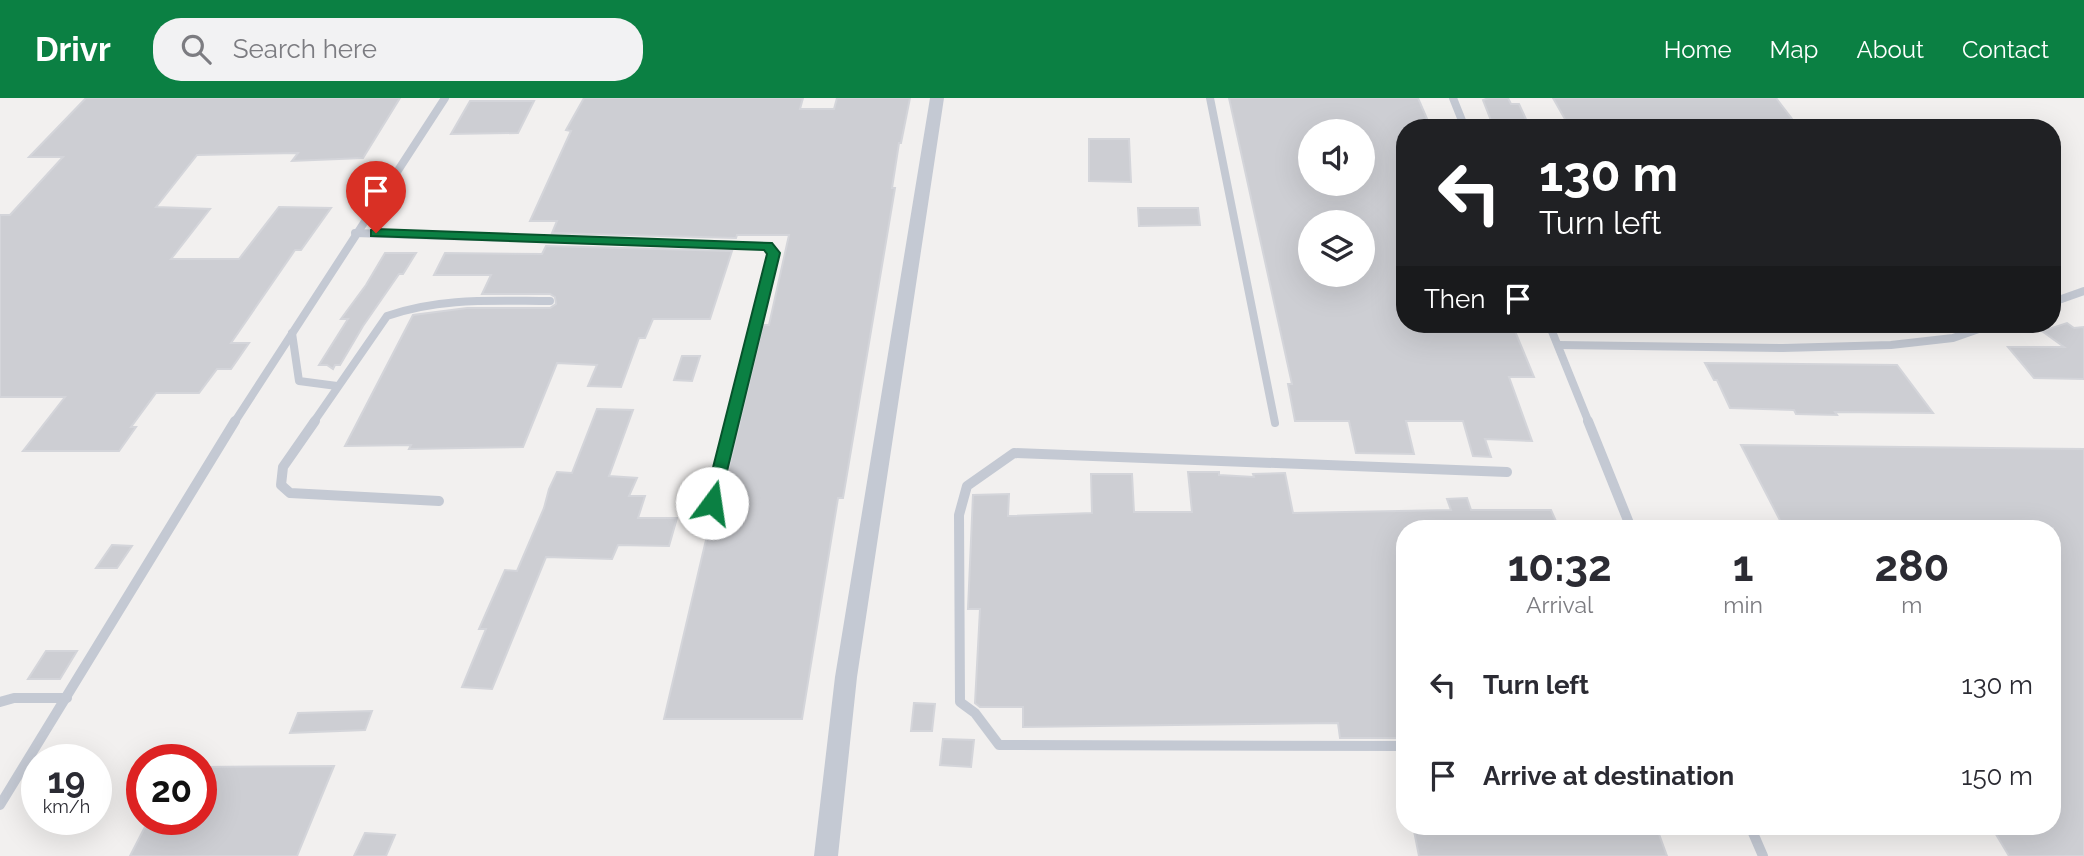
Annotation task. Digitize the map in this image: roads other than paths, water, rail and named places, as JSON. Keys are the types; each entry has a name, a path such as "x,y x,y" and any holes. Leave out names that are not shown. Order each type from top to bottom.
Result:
{"street":[{"path":"827,856 846,677 937,98"}],"lane":[{"path":"0,805 292,332 445,98"},
{"path":"1210,98 1275,423"},
{"path":"1453,98 1461,119"},
{"path":"355,233 767,246 774,253 712,503"},
{"path":"2061,299 2084,291"},
{"path":"439,501 290,493 281,485 283,467 387,316 408,307 550,301"},
{"path":"292,332 299,381 337,386"},
{"path":"1553,333 1628,520"},
{"path":"1559,345 1783,348 1891,345 1953,338 1967,333"},
{"path":"1396,746 999,745 975,713 960,702 960,515 967,486 1014,453 1507,472"},
{"path":"0,702 14,698 67,698"},
{"path":"1753,835 1761,856"}]}
